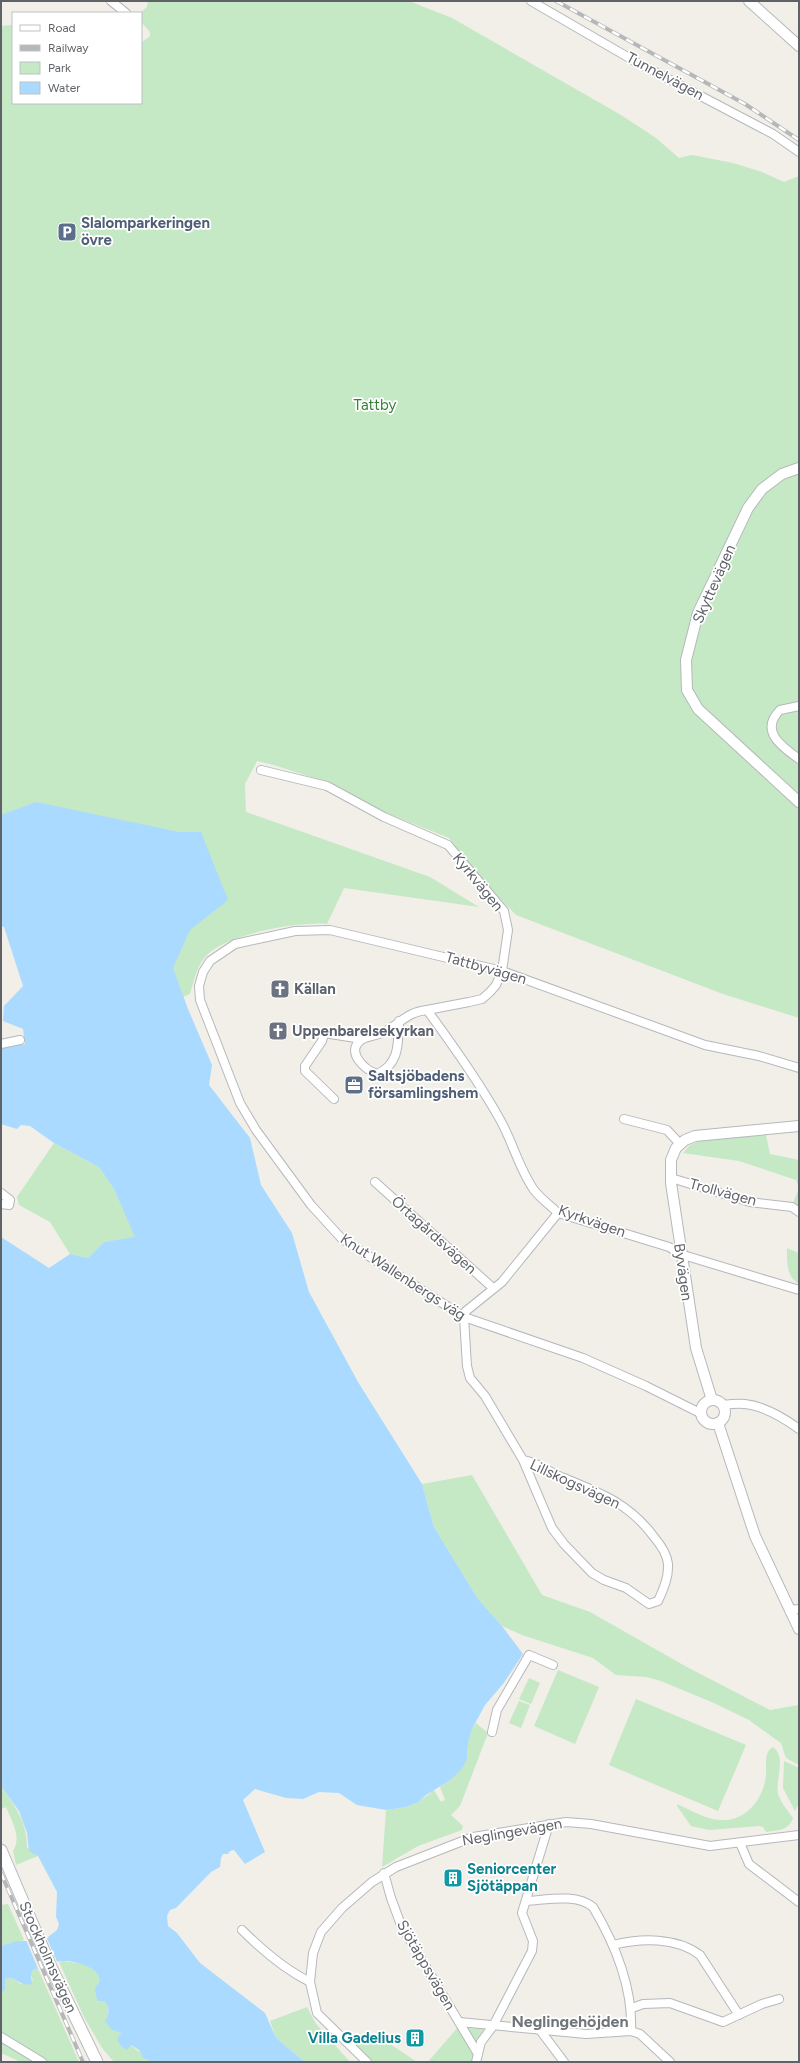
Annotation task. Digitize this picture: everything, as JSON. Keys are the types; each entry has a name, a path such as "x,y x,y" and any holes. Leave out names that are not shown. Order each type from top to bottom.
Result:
{"main road":[{"name":"Stockholmsvägen","path":"1,1850 51,1967 97,2062"}],"street":[{"path":"111,1 125,12"},
{"name":"Tunnelvägen","path":"531,1 638,63 773,134 799,152"},
{"path":"749,1 799,46"},
{"name":"Skyttevägen","path":"799,468 782,474 762,489 748,508 698,613 686,660 687,690 698,709 799,802"},
{"path":"799,706 780,710 773,720 772,727 773,736 776,740 799,759"},
{"name":"Kyrkvägen","path":"261,770 327,786 384,818 448,845 504,912 508,930 502,970 496,984 482,998 427,1010 466,1064 499,1117 523,1172 534,1190 558,1212 669,1247 680,1254 799,1290"},
{"name":"Tattbyvägen","path":"200,1000 199,986 203,972 210,962 235,944 250,939 295,931 330,930 354,934 502,970 705,1045 759,1056 799,1068"},
{"name":"Knut Wallenbergs väg","path":"200,1000 240,1103 256,1130 321,1218 342,1239 464,1317 583,1358 646,1386 700,1413"},
{"path":"334,1099 305,1071 305,1066 322,1041 324,1033 362,1039 383,1033 405,1016 418,1011 427,1010"},
{"path":"362,1039 357,1044 356,1058 364,1067 377,1074 386,1070 392,1063 396,1054 399,1022"},
{"path":"1,1044 20,1040"},
{"path":"624,1119 667,1130 680,1144 685,1140 701,1135 799,1126"},
{"name":"Byvägen","path":"680,1144 676,1148 671,1160 671,1178 680,1254 696,1348 712,1400"},
{"name":"Trollvägen","path":"671,1178 750,1202 792,1207 799,1212"},
{"name":"Örtagårdsvägen","path":"375,1182 493,1288"},
{"path":"1,1193 10,1200 9,1205 1,1204"},
{"path":"464,1317 466,1311 502,1282 558,1212"},
{"name":"Lillskogsvägen","path":"464,1317 467,1366 470,1378 485,1396 523,1460 552,1528 564,1544 592,1573 604,1580 626,1588 649,1604 658,1601 666,1583 667,1559 659,1543 643,1522 619,1503 599,1492 563,1478 531,1461 523,1460"},
{"path":"712,1400 718,1400 723,1405 725,1416 718,1423 714,1424 706,1422 700,1413 702,1405 712,1400"},
{"path":"723,1405 744,1403 752,1405 769,1412 799,1429"},
{"path":"718,1423 755,1536 794,1609 799,1629"},
{"path":"492,1732 497,1710 528,1655 553,1665"},
{"name":"Neglingevägen","path":"367,2062 318,2013 310,1982 313,1953 321,1932 342,1908 384,1873 474,1837 566,1822 591,1824 700,1845 740,1843 799,1834"},
{"path":"477,2058 481,2042 493,2026 532,1951 533,1941 522,1917 549,1824"},
{"path":"740,1843 749,1864 799,1902"},
{"name":"Sjötäppsvägen","path":"384,1873 398,1918 459,2022 477,2058"},
{"path":"526,1901 563,1899 588,1903 593,1908 614,1945 624,1976 632,2008 631,2030"},
{"path":"242,1930 257,1946 310,1982"},
{"path":"614,1945 632,1940 644,1940 680,1944 693,1949 700,1955 739,2015"},
{"path":"632,2008 643,2004 659,2002 679,2004 723,2022 762,2004 778,1999"},
{"path":"459,2022 586,2034 631,2030 640,2034 670,2062"},
{"path":"540,2030 564,2062"},
{"path":"1,2037 42,2062"}],"green space":[{"name":"Tattby","path":"148,1 409,1 452,18 621,115 656,138 679,158 692,155 733,163 762,172 784,182 799,176 799,1018 723,994 516,915 485,883 449,838 374,808 326,782 257,761 245,784 246,812 430,877 479,907 344,888 327,924 299,925 264,930 230,941 217,948 207,955 201,963 196,973 190,994 183,997 1,871 1,26 12,25 12,104 142,104 142,42 150,36 150,32 142,23 141,12 147,7"},
{"path":"766,1135 770,1154 799,1160 799,1188 796,1180 739,1161 683,1153 690,1145 702,1140"},
{"path":"54,1143 99,1167 114,1189 136,1238 104,1242 88,1258 70,1254 50,1222 19,1205 17,1197"},
{"path":"799,1188 799,1206 793,1203"},
{"path":"787,1248 799,1253 799,1284 789,1273"},
{"path":"472,1475 542,1595 590,1612 685,1666 770,1710 799,1705 799,1765 786,1758 781,1743 749,1720 714,1703 661,1681 646,1677 616,1675 593,1658 522,1635 502,1626 478,1599 434,1527 422,1484"},
{"path":"558,1670 599,1687 575,1744 534,1726"},
{"path":"529,1678 540,1683 531,1704 519,1699"},
{"path":"636,1699 746,1745 718,1811 609,1765"},
{"path":"519,1701 530,1705 521,1728 509,1723"},
{"path":"476,1723 488,1733 460,1806 451,1815 463,1826 462,1830 418,1846 382,1867 386,1810 406,1807 419,1802 434,1790 441,1802 445,1800 440,1787 449,1781 467,1759 468,1744 472,1729"},
{"path":"773,1747 777,1751 780,1763 777,1788 778,1794 793,1818 786,1828 766,1832 763,1827 759,1826 709,1830 691,1826 677,1804 704,1817 715,1820 730,1820 746,1813 762,1792 765,1784 766,1760 768,1752"},
{"path":"784,1761 799,1768 799,1803 795,1811 783,1788"},
{"path":"1,1786 15,1807 22,1822 25,1830 27,1847 38,1856 16,1865 13,1851 17,1841 15,1829 6,1807 1,1809"},
{"path":"8,1904 24,1940 1,1946 1,1905"},
{"path":"63,1961 84,1964 99,1973 99,1985 102,2001 105,2000 107,2004 109,2022 112,2030 121,2033 119,2038 154,2062 114,2062 102,2048 84,2017 59,1962"},
{"path":"38,1969 79,2062 21,2062 1,2053 1,1994 5,1979 12,1978 21,1984 33,1980 31,1975 33,1970"},
{"path":"307,2007 316,2024 350,2062 305,2062 276,2038 270,2021"},
{"path":"458,2027 474,2053 473,2062 428,2062"},
{"path":"467,2028 484,2029 476,2042 473,2041"},
{"path":"345,2034 378,2036 417,2062 373,2062"}],"water":[{"path":"36,802 179,832 201,832 228,900 190,930 173,968 188,1009 212,1065 209,1085 250,1138 261,1185 292,1233 309,1292 358,1382 422,1484 434,1527 478,1599 502,1626 523,1654 503,1684 485,1705 472,1729 468,1744 467,1759 461,1770 449,1781 426,1795 419,1802 406,1807 386,1810 357,1805 339,1793 319,1792 303,1799 286,1798 255,1789 243,1800 265,1852 245,1864 234,1850 230,1851 228,1854 223,1854 220,1867 211,1872 176,1908 170,1910 167,1916 168,1926 177,1933 200,1963 265,2013 276,2038 305,2062 154,2062 143,2058 139,2050 131,2045 127,2050 121,2046 117,2040 121,2033 112,2030 105,2021 107,2019 108,2008 105,2001 98,2001 96,1996 95,1988 99,1982 99,1976 90,1968 76,1962 59,1961 33,1970 31,1975 32,1984 24,1984 12,1978 5,1979 5,1989 1,1994 1,1946 17,1941 38,1941 47,1938 57,1930 59,1924 56,1917 57,1892 38,1856 29,1851 27,1833 19,1811 1,1786 1,1237 49,1268 70,1254 88,1258 104,1242 135,1237 114,1189 99,1167 54,1143 30,1126 21,1125 17,1129 1,1124 1,1048 25,1044 23,1029 3,1021 4,1006 23,986 4,927 1,926 1,815"}],"pier":[{"path":"46,1936 58,1964 39,1971 26,1940 38,1939"}],"railway":[{"path":"556,1 745,104 799,140"},
{"path":"1,1873 83,2062"}],"place":[{"name":"Slalomparkeringen övre","path":"67,232"},
{"name":"Källan","path":"280,989"},
{"name":"Uppenbarelsekyrkan","path":"278,1031"},
{"name":"Saltsjöbadens församlingshem","path":"354,1085"},
{"name":"Seniorcenter Sjötäppan","path":"453,1878"},
{"name":"Villa Gadelius","path":"415,2038"}],"district":[{"name":"Neglingehöjden","path":"570,2021"}]}
